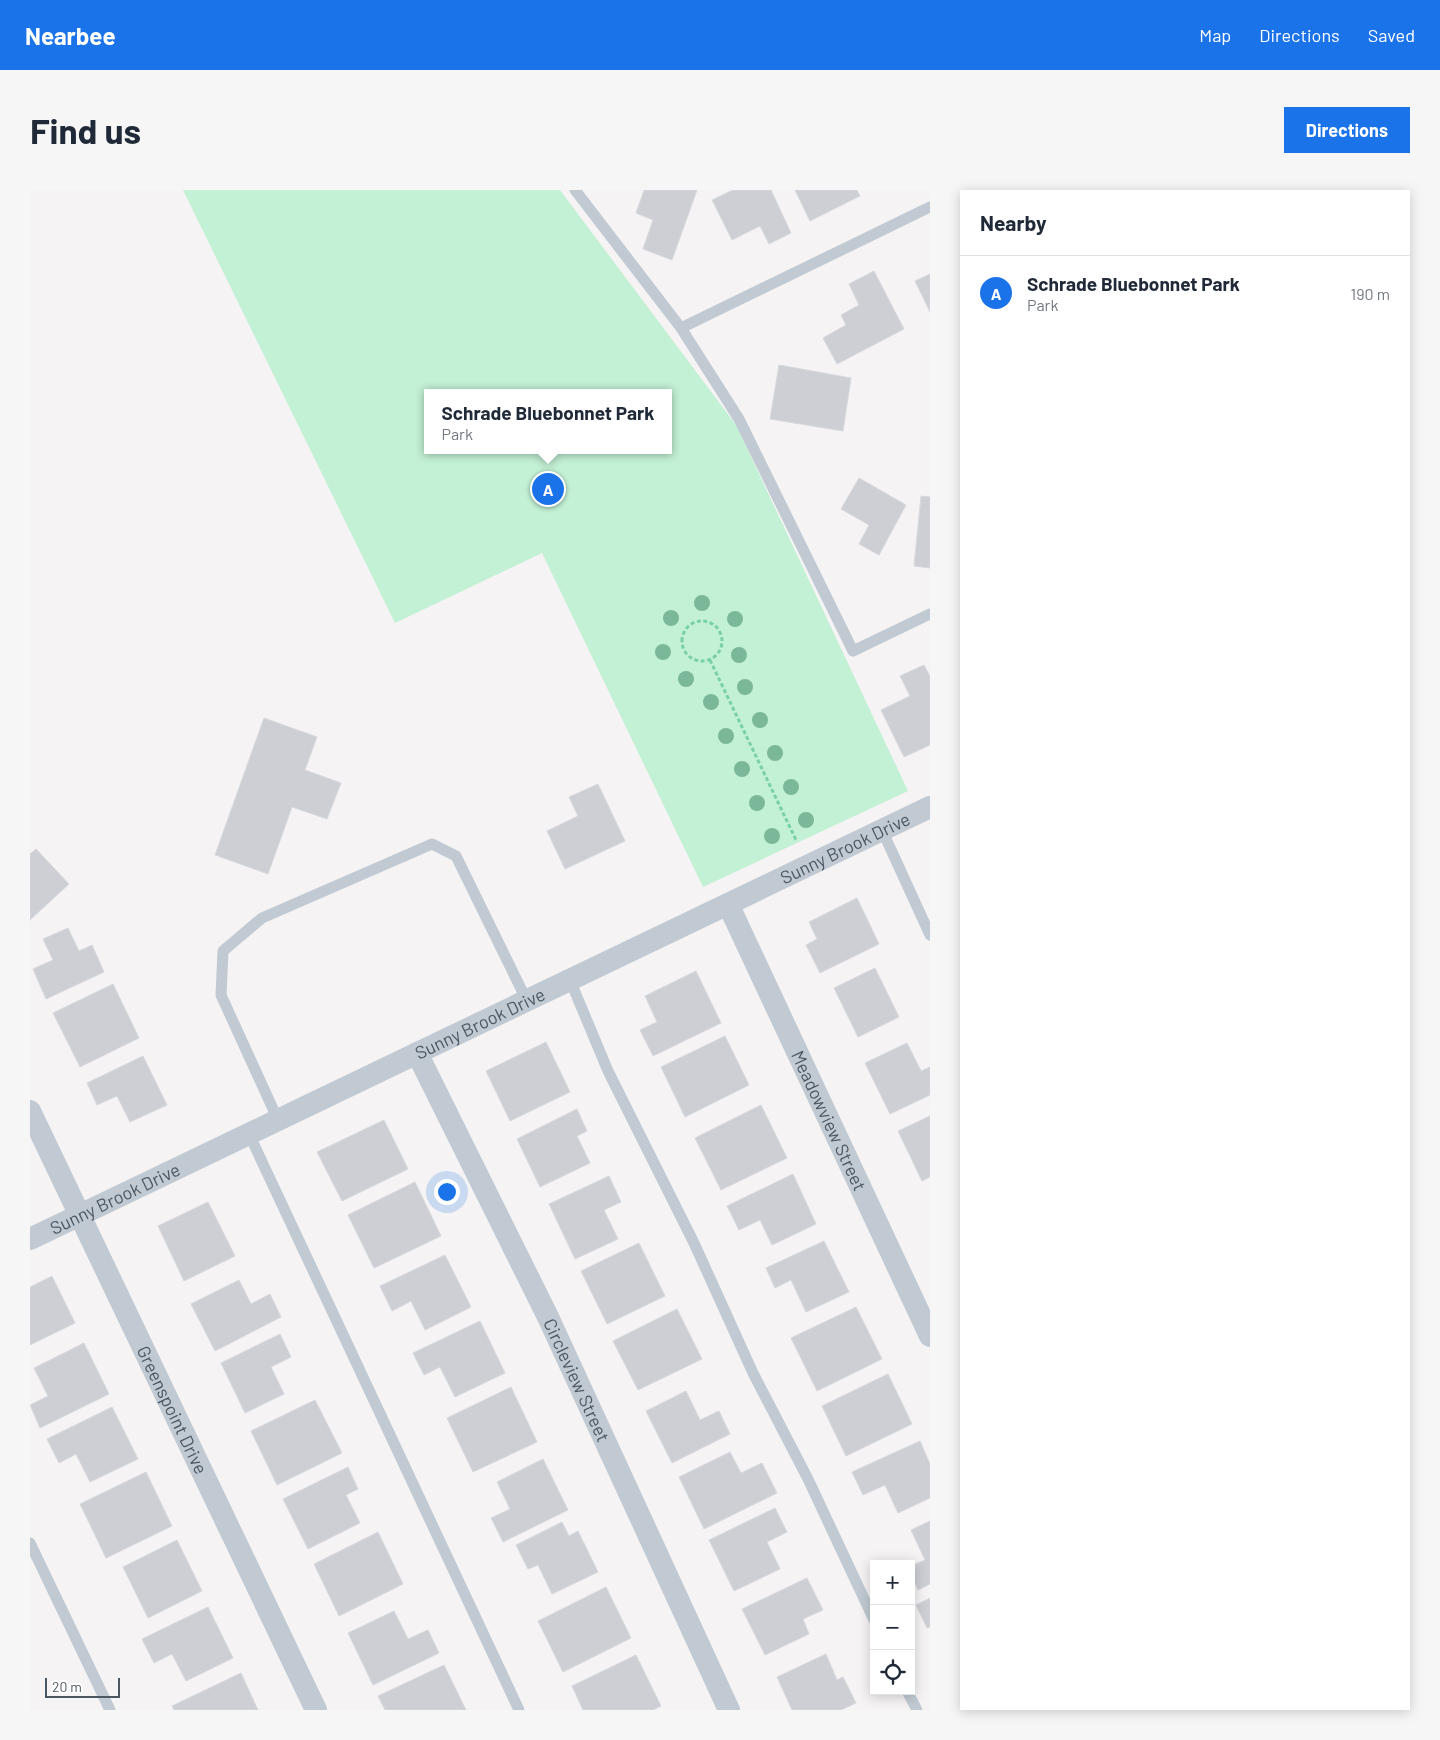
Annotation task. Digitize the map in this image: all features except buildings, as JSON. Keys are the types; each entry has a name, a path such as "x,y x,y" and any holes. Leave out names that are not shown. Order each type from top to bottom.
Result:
{"street":[{"name":"Sunny Brook Drive","path":"30,1238 80,1216 930,808"},
{"name":"Meadowview Street","path":"728,904 930,1336"},
{"name":"Circleview Street","path":"417,1053 548,1317 729,1710"},
{"name":"Greenspoint Drive","path":"30,1111 316,1710"}],"lane":[{"path":"575,190 681,328 740,419 853,651 930,614"},
{"path":"681,328 930,207"},
{"path":"882,830 930,934"},
{"path":"278,1120 221,995 223,951 262,918 432,844 456,856 527,1000"},
{"path":"570,980 608,1071 694,1242 753,1373 808,1479 870,1611"},
{"path":"249,1134 519,1710"},
{"path":"30,1543 110,1710"},
{"path":"909,1695 917,1710"}],"path":[{"path":"698,621 704,621 716,626 722,638 720,651 710,660 698,660 686,653 683,647 683,634 687,628 698,621"},
{"path":"710,660 796,840"}],"green space":[{"path":"183,190 560,190 736,425 908,791 703,887 542,553 395,623"}],"place":[{"name":"Schrade Bluebonnet Park","path":"548,489"}]}
